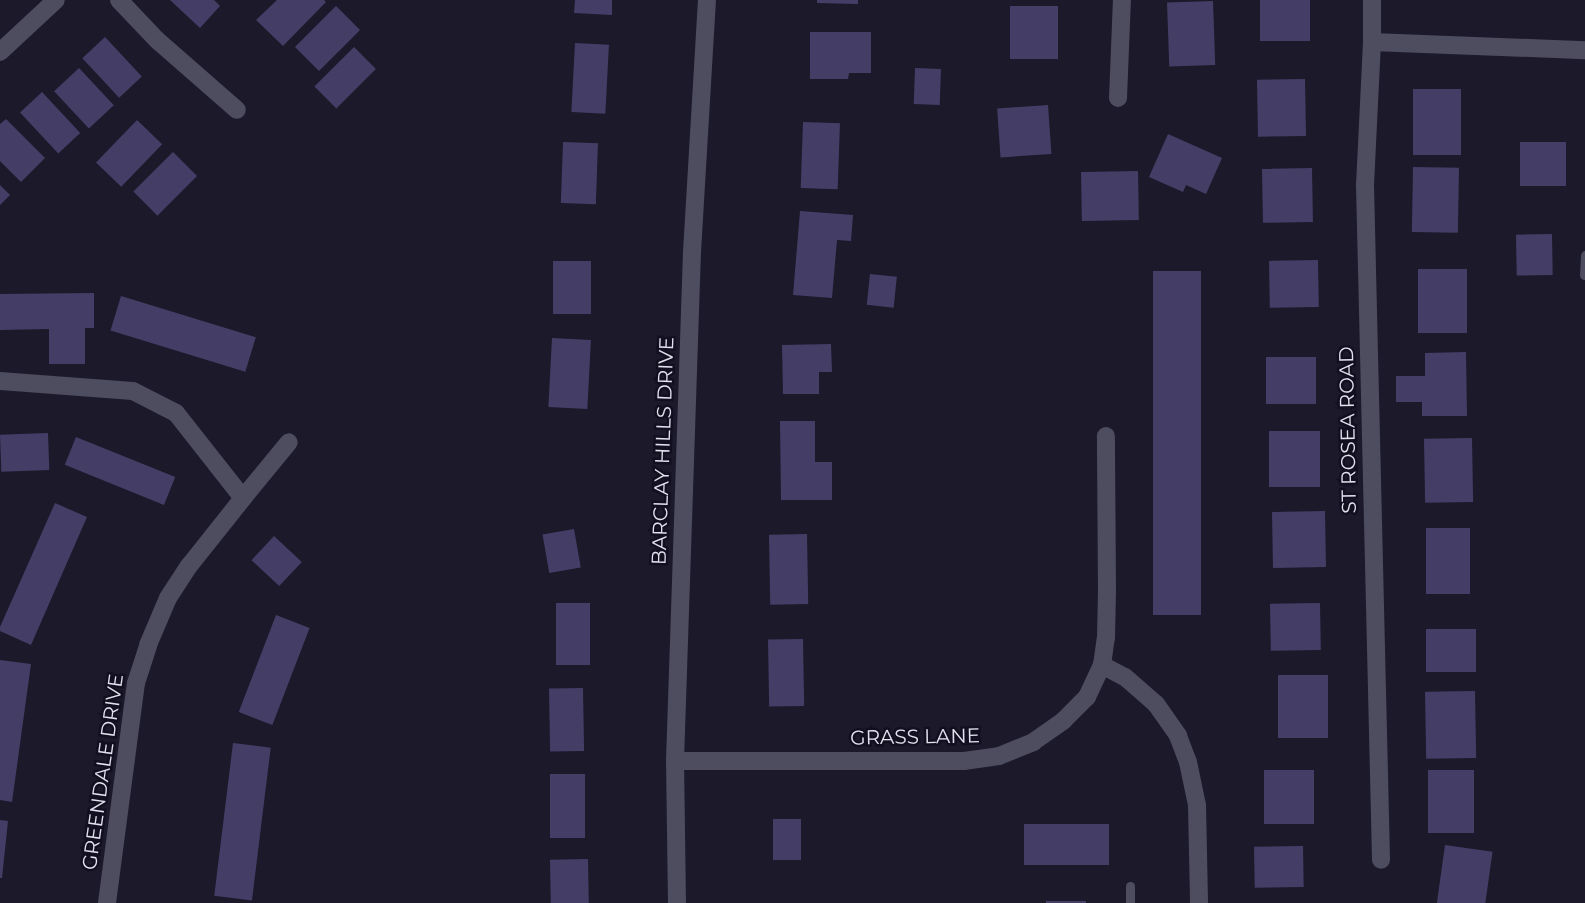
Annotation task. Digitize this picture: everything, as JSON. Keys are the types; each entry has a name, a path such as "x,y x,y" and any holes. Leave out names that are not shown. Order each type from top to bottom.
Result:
{"street":[{"path":"0,52 56,0"},
{"path":"119,0 157,40 237,110"},
{"name":"BARCLAY HILLS DRIVE","path":"677,903 675,761 692,252 707,0"},
{"path":"1118,98 1122,0"},
{"name":"ST ROSEA ROAD","path":"1372,0 1365,184 1381,860"},
{"path":"1372,42 1585,50"},
{"path":"0,381 133,391 176,413 243,498"},
{"name":"GRASS LANE","path":"675,761 964,762 999,756 1034,742 1063,720 1087,697 1102,665 1107,615 1106,436"},
{"name":"GREENDALE DRIVE","path":"107,903 136,683 148,645 168,598 189,566 289,442"},
{"path":"1102,665 1125,677 1156,704 1178,736 1188,762 1197,805 1199,903"}],"lane":[{"path":"1584,275 1585,255"},
{"path":"1130,886 1130,903"}],"building":[{"path":"170,0 214,0 220,6 200,28"},
{"path":"277,0 324,0 326,2 283,46 256,20"},
{"path":"575,0 612,0 612,15 574,13"},
{"path":"817,0 858,0 858,4 817,3"},
{"path":"1260,0 1310,0 1310,41 1260,41"},
{"path":"1213,1 1215,65 1169,67 1167,3"},
{"path":"336,6 360,30 319,71 295,47"},
{"path":"1010,6 1058,6 1058,59 1010,59"},
{"path":"810,32 871,32 871,73 849,73 848,79 810,79"},
{"path":"105,37 142,76 119,98 82,58"},
{"path":"575,43 609,45 605,114 571,112"},
{"path":"354,47 376,69 336,109 314,87"},
{"path":"79,68 114,105 89,128 54,91"},
{"path":"915,68 941,69 940,105 914,104"},
{"path":"1305,79 1306,136 1258,137 1257,80"},
{"path":"1413,89 1461,89 1461,155 1413,155"},
{"path":"42,92 80,133 58,153 20,112"},
{"path":"1048,105 1051,154 1001,157 997,109"},
{"path":"6,119 45,158 21,182 0,161 0,124"},
{"path":"137,120 162,144 121,187 96,162"},
{"path":"803,122 840,123 838,189 801,188"},
{"path":"1168,134 1222,158 1206,194 1186,185 1183,192 1149,177"},
{"path":"563,142 598,143 596,204 561,203"},
{"path":"1520,142 1566,142 1566,186 1520,186"},
{"path":"173,152 197,176 157,216 133,192"},
{"path":"1413,167 1459,168 1458,233 1412,232"},
{"path":"1312,168 1313,222 1263,223 1262,169"},
{"path":"1138,171 1139,220 1082,221 1081,172"},
{"path":"0,185 10,195 0,205"},
{"path":"800,211 853,215 851,241 837,240 832,298 793,295"},
{"path":"1552,234 1553,275 1517,276 1516,235"},
{"path":"1318,260 1319,307 1270,308 1269,261"},
{"path":"553,261 591,261 591,314 553,314"},
{"path":"1418,269 1467,269 1467,333 1418,333"},
{"path":"1153,271 1201,271 1201,615 1153,615"},
{"path":"870,274 897,277 894,308 867,305"},
{"path":"94,293 94,328 85,328 85,364 49,364 49,329 0,330 0,294"},
{"path":"121,296 256,337 245,372 110,330"},
{"path":"552,338 591,340 587,409 548,407"},
{"path":"831,344 832,372 819,372 819,394 783,394 782,345"},
{"path":"1466,352 1467,416 1422,416 1422,402 1396,402 1396,376 1425,376 1425,353"},
{"path":"1266,357 1316,357 1316,404 1266,404"},
{"path":"780,421 815,421 815,462 832,462 832,500 781,500"},
{"path":"1269,431 1320,431 1320,487 1269,487"},
{"path":"48,433 49,470 1,472 0,435"},
{"path":"76,437 175,477 164,505 65,465"},
{"path":"1472,438 1473,502 1425,503 1424,439"},
{"path":"55,503 87,517 31,645 0,631 0,627"},
{"path":"1325,511 1326,567 1273,568 1272,512"},
{"path":"1426,528 1470,528 1470,594 1426,594"},
{"path":"574,529 581,567 549,573 542,535"},
{"path":"807,534 808,604 770,605 769,535"},
{"path":"274,536 302,562 279,586 251,560"},
{"path":"556,603 590,603 590,665 556,665"},
{"path":"1320,603 1321,650 1271,651 1270,604"},
{"path":"276,615 310,628 272,725 239,712"},
{"path":"1426,629 1476,629 1476,672 1426,672"},
{"path":"803,639 804,706 769,707 768,640"},
{"path":"0,660 31,664 12,802 0,800"},
{"path":"1278,675 1328,675 1328,738 1278,738"},
{"path":"583,688 584,751 550,752 549,689"},
{"path":"1475,691 1476,758 1426,759 1425,692"},
{"path":"233,743 271,748 252,900 214,896"},
{"path":"1264,770 1314,770 1314,824 1264,824"},
{"path":"1428,770 1474,770 1474,833 1428,833"},
{"path":"550,774 585,774 585,838 550,838"},
{"path":"773,819 801,819 801,860 773,860"},
{"path":"0,820 8,821 2,878 0,878"},
{"path":"1024,824 1109,824 1109,865 1024,865"},
{"path":"1445,845 1493,852 1485,903 1437,903"},
{"path":"1303,846 1304,887 1255,888 1254,847"},
{"path":"588,859 589,903 551,903 550,860"},
{"path":"1046,901 1086,901 1086,903 1046,903"}]}
